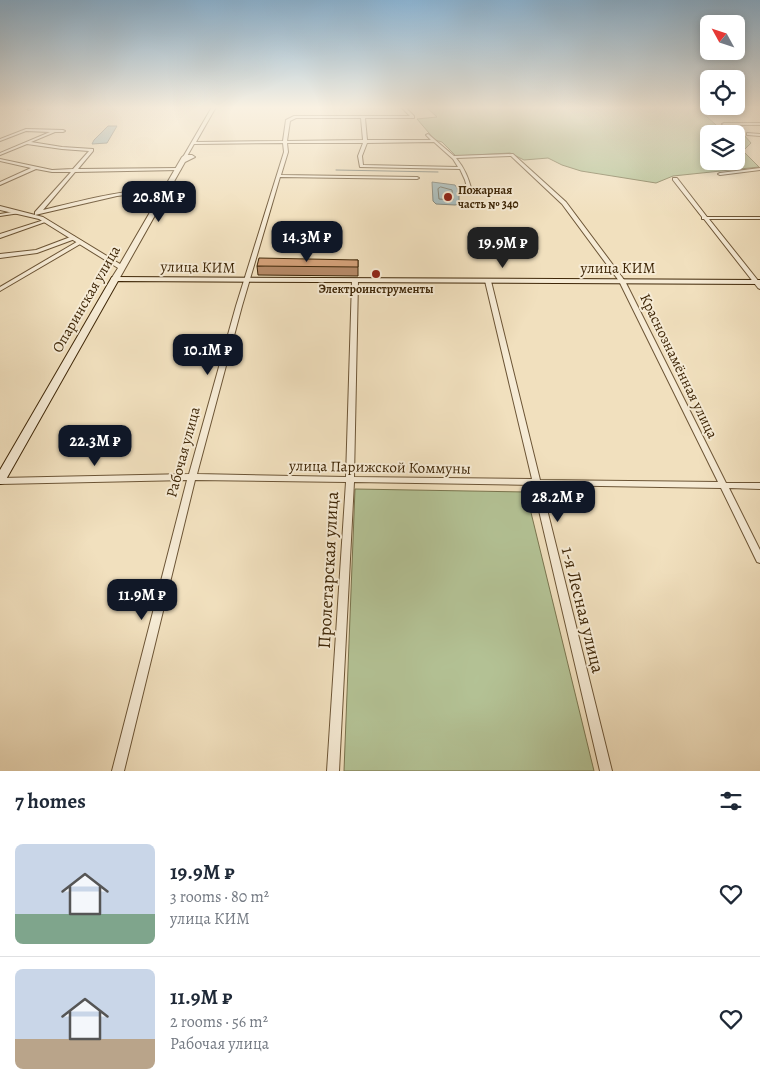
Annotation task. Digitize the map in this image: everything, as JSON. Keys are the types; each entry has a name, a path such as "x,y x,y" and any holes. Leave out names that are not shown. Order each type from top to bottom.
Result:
{"main road":[{"name":"улица КИМ","path":"115,279 759,284"},
{"name":"Опаринская улица","path":"0,481 115,279"}],"street":[{"path":"0,154 28,143 92,150 36,214"},
{"path":"193,143 326,143"},
{"name":"Опаринская улица","path":"115,279 193,143"},
{"path":"365,143 360,156 360,166 462,168"},
{"path":"440,143 462,168 470,191"},
{"name":"Рабочая улица","path":"118,771 191,477 246,281 286,152 285,144"},
{"name":"Краснознамённая улица","path":"453,157 512,155 564,203 622,282 760,559"},
{"path":"0,160 35,168 74,171 179,169"},
{"path":"0,184 35,168"},
{"path":"720,174 760,169"},
{"path":"278,176 417,178"},
{"path":"675,179 704,218 759,284"},
{"path":"0,208 36,214 111,195 147,190 166,190"},
{"path":"0,215 18,212"},
{"path":"36,214 122,268"},
{"path":"704,218 760,218"},
{"path":"0,236 46,221"},
{"path":"0,256 37,250 73,238"},
{"path":"0,289 80,242"},
{"name":"Пролетарская улица","path":"333,771 350,479 355,281"},
{"name":"1-я Лесная улица","path":"488,281 606,771"},
{"name":"улица Парижской Коммуны","path":"0,481 191,477 723,487 760,486"}],"green space":[{"path":"443,143 700,143 700,170 730,170 673,176 656,183 581,171 548,158 524,160 510,153 456,156"},
{"path":"745,143 751,143 745,149"},
{"path":"745,153 759,167 745,168"},
{"path":"355,489 526,492 594,771 344,771"}],"water":[{"path":"432,182 455,185 459,191 459,204 436,204 433,201"}],"building":[{"path":"259,258 358,260 358,267 257,266"}],"waterway":[{"path":"336,170 438,172"}],"place":[{"name":"Пожарная часть № 340","path":"448,197"},
{"name":"Электроинструменты","path":"376,274"}]}
